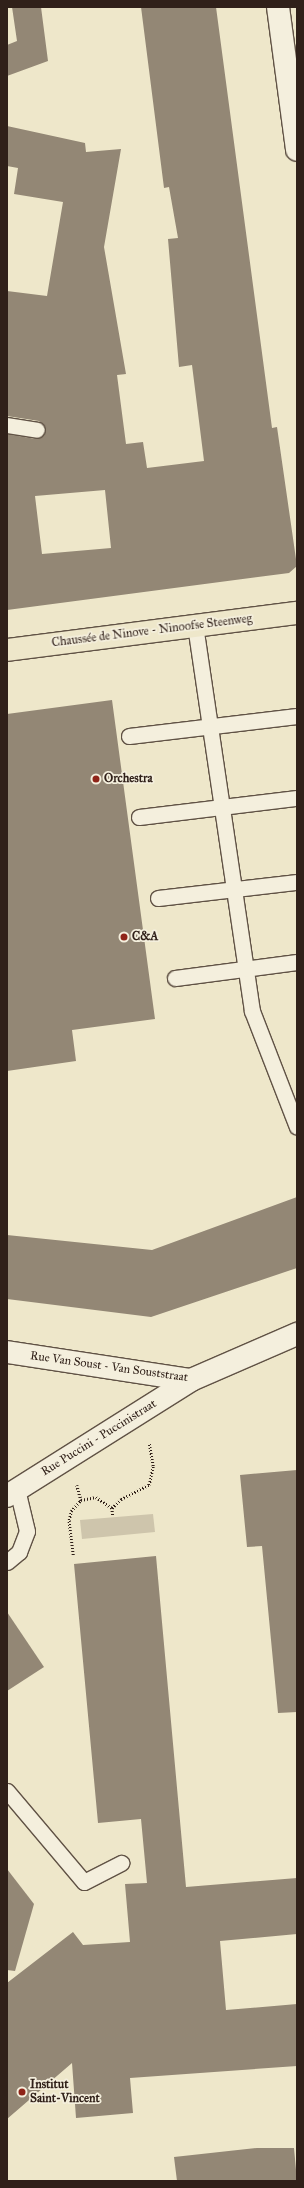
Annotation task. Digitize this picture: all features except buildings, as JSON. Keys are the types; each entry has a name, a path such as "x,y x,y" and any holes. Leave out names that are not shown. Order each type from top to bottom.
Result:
{"main road":[{"name":"Chaussée de Ninove - Ninoofse Steenweg","path":"7,650 297,613"}],"street":[{"path":"278,7 297,150"},
{"name":"Rue Van Soust - Van Souststraat","path":"7,1352 191,1380 297,1334"},
{"name":"Rue Puccini - Puccinistraat","path":"12,1493 191,1380"}],"lane":[{"path":"7,425 37,430"},
{"path":"195,625 252,1012 297,1127"},
{"path":"129,736 297,716"},
{"path":"139,817 297,798"},
{"path":"158,898 234,891 297,882"},
{"path":"175,978 246,967 297,962"},
{"path":"7,1562 19,1552 27,1531 12,1493"},
{"path":"7,1791 84,1882 121,1863"}],"path":[{"path":"112,1508 121,1499 148,1485 153,1466 148,1443"},
{"path":"77,1483 81,1500"},
{"path":"73,1555 69,1520 71,1510 81,1500 96,1497 112,1508 113,1516"}],"shaded area":[{"path":"153,1514 155,1532 82,1539 80,1520"}],"place":[{"name":"Orchestra","path":"96,779"},
{"name":"C&A","path":"124,937"},
{"name":"Institut Saint-Vincent","path":"22,2092"}]}
